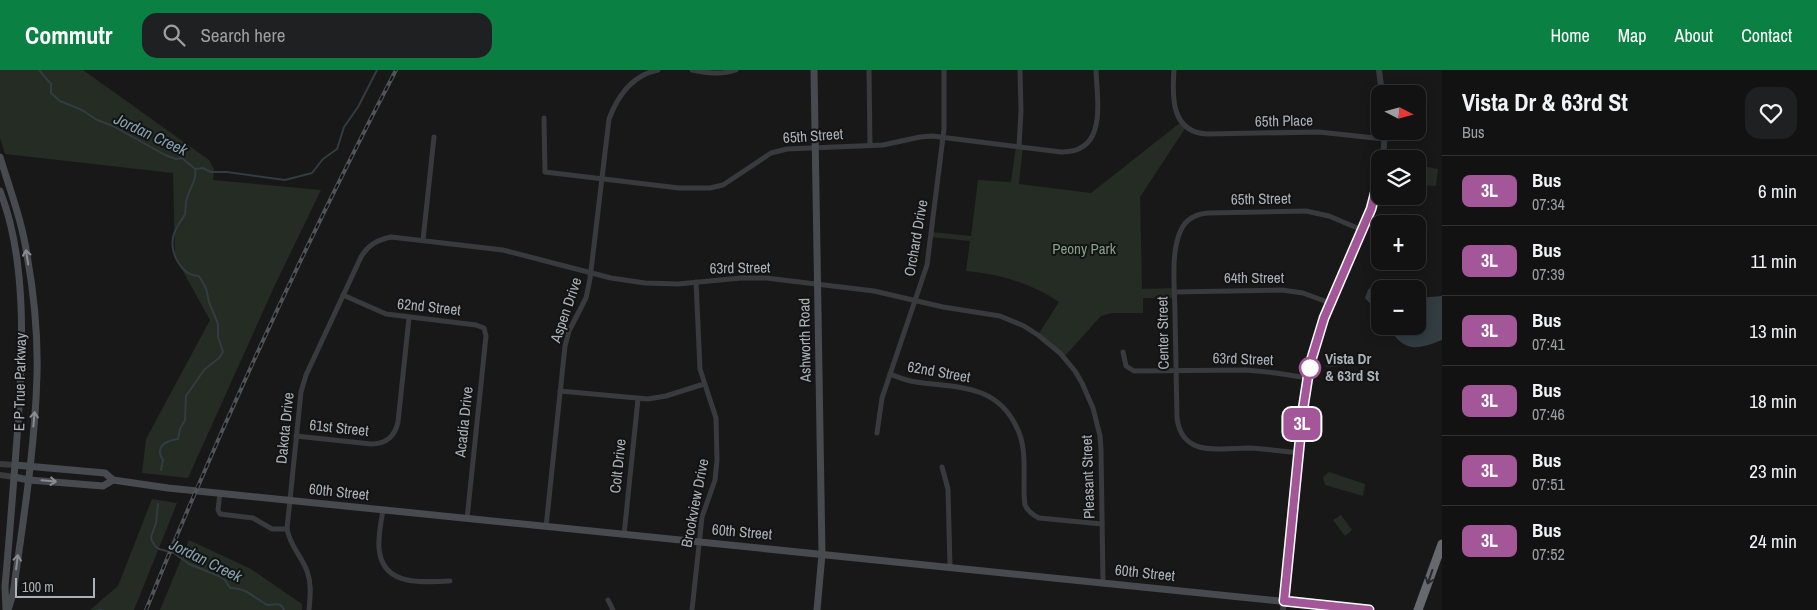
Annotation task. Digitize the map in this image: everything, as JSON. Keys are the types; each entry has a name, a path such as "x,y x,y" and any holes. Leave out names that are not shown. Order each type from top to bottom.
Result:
{"highway":[{"path":"1418,610 1442,544"}],"main road":[{"name":"Ashworth Road","path":"814,70 822,554 817,610"},
{"name":"E P True Parkway","path":"0,157 19,215 27,253 34,307 37,374 29,480 14,594 7,610"},
{"name":"E P True Parkway","path":"0,191 15,252 21,307 20,386 5,586 7,610"},
{"name":"60th Street","path":"15,466 105,473 114,480 220,493 1368,610"},
{"name":"60th Street","path":"14,477 103,486 114,480"}],"street":[{"name":"Aspen Drive","path":"546,527 565,346 569,331 586,298 591,272 609,118 616,102 629,85 638,78 658,70"},
{"path":"692,70 708,74 736,70"},
{"path":"868,70 870,145"},
{"name":"Orchard Drive","path":"877,433 880,406 916,300 928,258 944,137 944,70"},
{"path":"1019,146 1021,129 1020,70"},
{"name":"65th Street","path":"544,118 545,172 679,188 710,188 723,186 771,153 815,146 870,145 920,137 944,137 1061,152 1074,151 1090,140 1096,129 1096,70"},
{"name":"65th Place","path":"1174,70 1175,110 1177,116 1186,127 1202,134 1319,132 1371,139"},
{"path":"1379,70 1381,85"},
{"path":"423,240 434,137"},
{"path":"1383,150 1384,140"},
{"path":"1283,610 1308,378 1317,340 1330,303 1372,205"},
{"name":"65th Street","path":"1176,247 1178,235 1185,224 1196,216 1208,213 1306,211 1329,216 1362,230"},
{"name":"63rd Street","path":"384,239 423,240 503,250 591,272 645,283 670,284 752,278 874,290 943,307 986,313 1018,323 1038,334 1050,344 1064,357 1077,374"},
{"name":"Dakota Drive","path":"309,610 310,578 304,563 290,542 287,529 303,383 364,251 376,242 384,239"},
{"name":"Center Street","path":"1176,247 1177,418 1180,431 1199,448 1250,448 1299,453"},
{"name":"Brookview Drive","path":"692,610 702,517 715,480 717,460 716,418 704,384 700,360 696,282"},
{"name":"64th Street","path":"1175,292 1282,290 1303,293 1330,303"},
{"name":"62nd Street","path":"343,295 386,314 476,325 484,328"},
{"name":"61st Street","path":"296,436 378,444 392,436 398,422 409,318"},
{"name":"Acadia Drive","path":"467,518 486,336 484,328"},
{"name":"63rd Street","path":"1123,352 1126,366 1134,371 1261,370 1308,378"},
{"name":"62nd Street","path":"890,374 914,382 972,389 994,400 1012,418 1020,433 1024,453 1024,500 1027,510 1039,518 1102,524"},
{"name":"Pleasant Street","path":"1077,374 1094,408 1100,436 1103,583"},
{"path":"560,391 638,399 658,398 704,384"},
{"name":"Colt Drive","path":"624,535 638,399"},
{"name":"60th Street","path":"0,464 15,466"},
{"path":"942,467 948,489 950,567"},
{"name":"60th Street","path":"0,475 14,477"},
{"path":"220,493 218,510 220,514 253,518 272,529 287,529"},
{"path":"383,510 379,548 383,561 391,572 410,582 450,581"},
{"path":"608,600 613,610"}],"green space":[{"path":"0,70 83,70 209,160 214,169 213,180 321,190 275,285 188,478 142,473 146,439 210,320 175,257 173,173 5,154 0,138"},
{"name":"Peony Park","path":"1181,122 1186,127 1140,197 1142,289 1175,288 1175,298 1143,298 1143,313 1112,313 1101,316 1064,357 1038,335 1059,302 1014,280 991,274 966,271 970,241 931,237 932,232 971,236 978,180 1011,182 1016,146 1023,147 1019,184 1091,193"},
{"path":"1426,167 1438,169 1436,186 1426,185"},
{"path":"1326,357 1343,357 1344,366 1326,367"},
{"path":"1329,472 1365,484 1363,496 1325,485 1323,477"},
{"path":"152,499 177,503 134,610 90,610 118,586"},
{"path":"1341,515 1352,530 1345,536 1333,520"},
{"path":"189,540 251,569 302,604 302,610 160,610"}],"shaded area":[{"path":"1371,287 1371,304 1365,298"},
{"path":"1442,296 1442,340 1418,347 1405,345 1394,335 1426,335 1426,297"}],"waterway":[{"name":"Jordan Creek","path":"39,70 51,84 51,93 60,101 82,110 97,120 113,126 165,155 176,159 182,158 195,169 194,180 186,200 185,214 174,235 173,251 178,263 187,272 199,276 206,288 209,302 218,324 218,337 223,352 219,358 204,370 186,396 185,420 180,429 178,439 169,441 161,448 163,460 161,470"},
{"path":"195,169 203,168 211,172 227,172 285,180 312,173 323,159 337,149 344,127 358,107 377,70"},
{"name":"Jordan Creek","path":"158,504 156,523 151,537 156,547 174,553 189,564 221,577 230,588 245,591 267,605 279,604 284,610"}],"railway":[{"path":"146,610 204,473 296,270 396,70"}],"bus line":[{"name":"3L","path":"1369,610 1284,601 1303,409 1310,364 1324,318 1372,205"}],"place":[{"name":"Vista Dr & 63rd St","path":"1310,368"}]}
